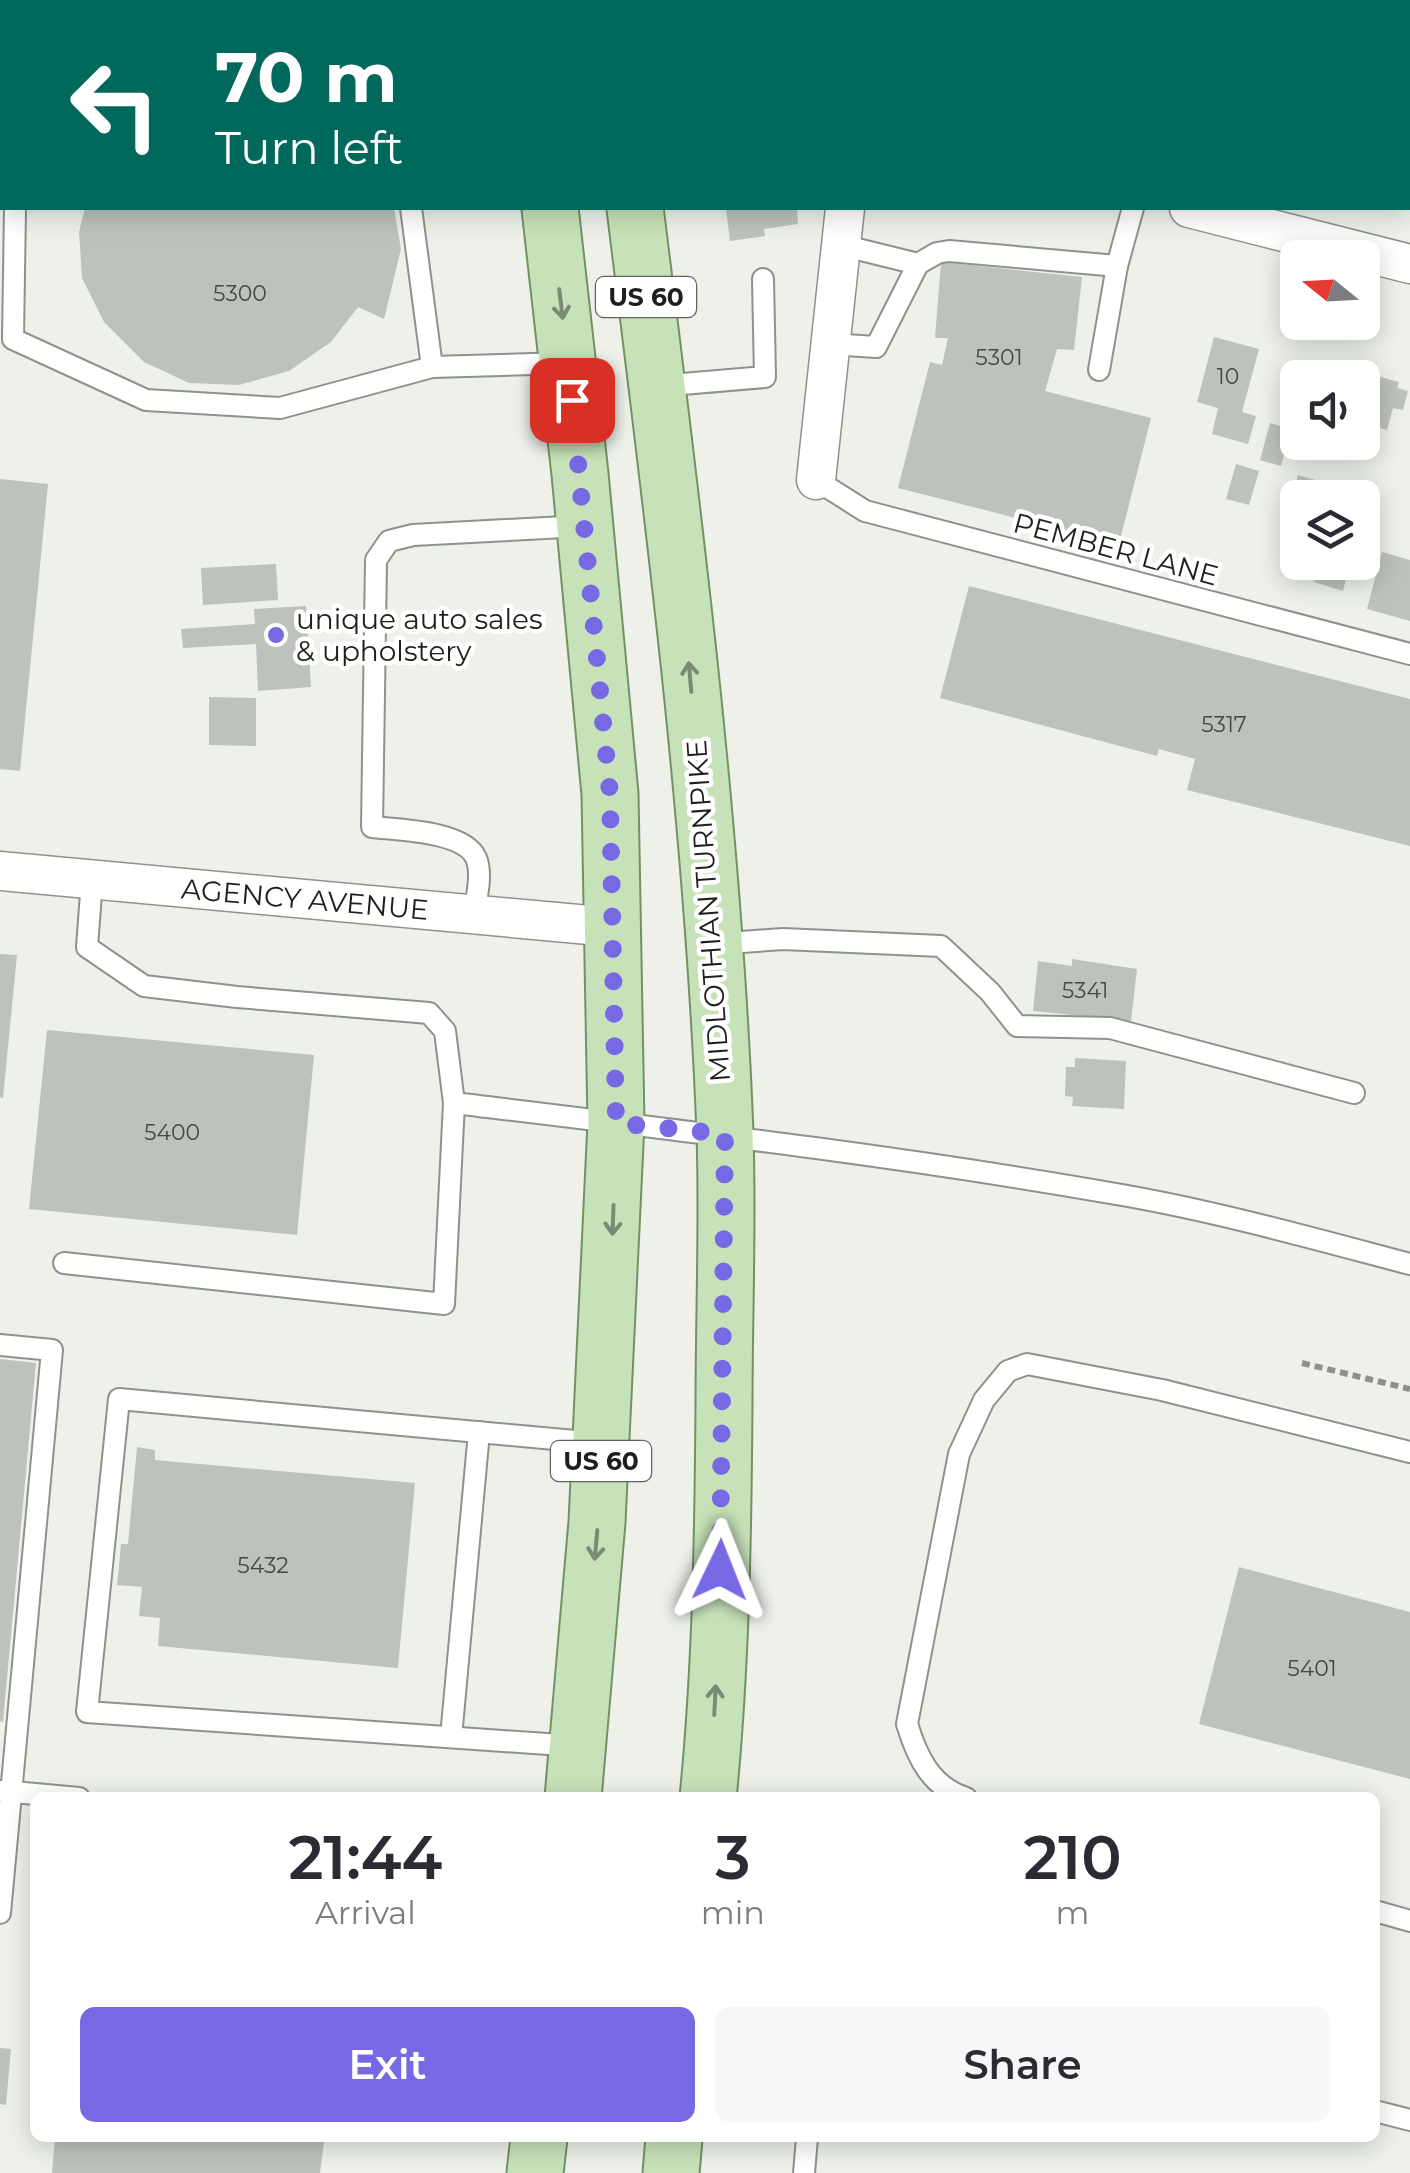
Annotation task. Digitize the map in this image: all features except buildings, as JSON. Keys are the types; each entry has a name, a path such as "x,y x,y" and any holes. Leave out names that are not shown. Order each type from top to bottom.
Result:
{"main road":[{"name":"US 60","path":"550,210 610,794 616,1123 602,1444 575,1772"},
{"name":"MIDLOTHIAN TURNPIKE","path":"635,210 685,618 725,1134 723,1486 709,1792"},
{"path":"536,2173 539,2142"},
{"path":"671,2173 674,2142"}],"street":[{"path":"816,480 844,210"},
{"path":"1198,210 1410,264"},
{"name":"AGENCY AVENUE","path":"0,871 610,926"}],"lane":[{"path":"15,210 7,339 146,400 280,408 432,367 568,363"},
{"path":"411,210 432,367"},
{"path":"1099,370 1117,266 1132,210"},
{"path":"841,245 918,264"},
{"path":"830,344 876,347 918,264 937,253 1117,266"},
{"path":"657,386 764,376 763,280"},
{"name":"PEMBER LANE","path":"816,480 865,511 1410,654"},
{"path":"474,914 476,857 463,845 441,836 372,827 376,560 389,541 413,535 584,526"},
{"path":"64,1264 444,1304 454,1103 445,1031 429,1013 237,998 144,986 86,947 92,880"},
{"path":"712,944 783,940 941,946 990,992 1017,1026 1110,1028 1354,1092"},
{"path":"454,1103 725,1134 1125,1195 1410,1264"},
{"path":"0,1344 52,1350 6,1791 0,1913"},
{"path":"946,1792 916,1756 907,1724 959,1454 984,1400 1008,1371 1028,1364 1162,1390 1410,1452"},
{"path":"575,1772 450,1737 86,1712 119,1398 602,1444"},
{"path":"450,1737 479,1432"},
{"path":"1380,1912 1410,1921"},
{"path":"1380,2112 1410,2120"},
{"path":"804,2173 807,2142"}],"path":[{"path":"1302,1362 1410,1389"}],"place":[{"name":"unique auto sales & upholstery","path":"276,635"}],"route":[{"path":"572,400 610,794 616,1123 725,1134 720,1570"}]}
